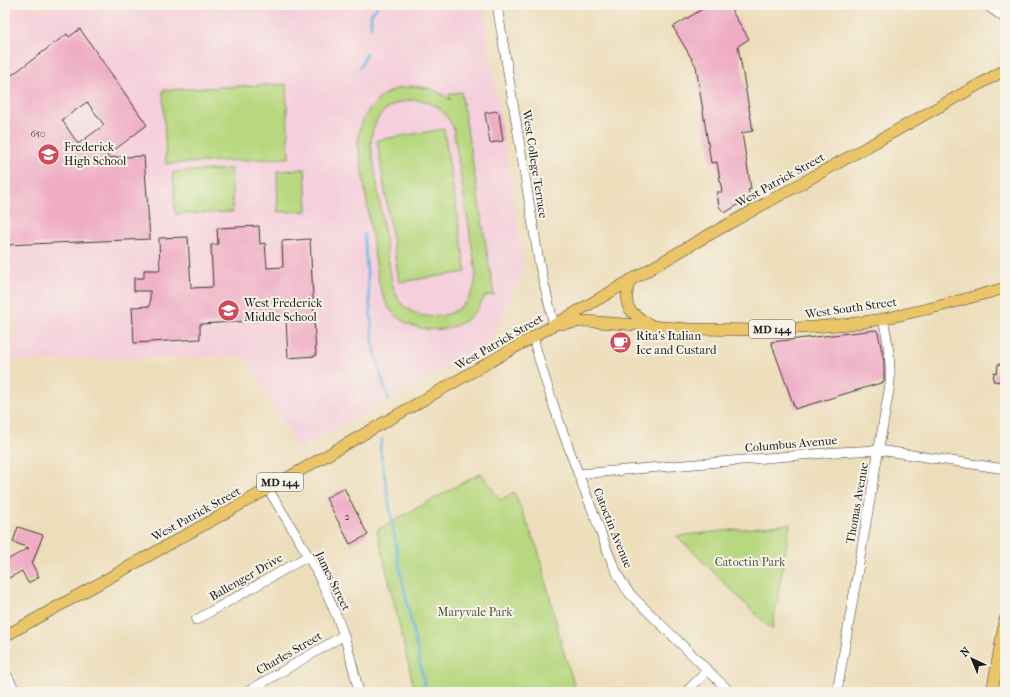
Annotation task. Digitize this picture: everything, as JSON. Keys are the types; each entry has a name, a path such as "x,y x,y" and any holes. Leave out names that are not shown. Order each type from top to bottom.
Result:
{"main road":[{"name":"West Patrick Street","path":"5,636 268,489 698,241 1005,70"},
{"path":"630,280 626,294 627,304 637,317 656,327"},
{"name":"West South Street","path":"554,325 585,321 656,327 762,330 805,328 883,319 940,306 1005,288"},
{"path":"992,692 1005,620"}],"street":[{"name":"West College Terrace","path":"497,5 539,262 554,325"},
{"path":"986,5 1005,18"},
{"name":"Thomas Avenue","path":"837,692 890,384 891,366 887,333 883,319"},
{"name":"Catoctin Avenue","path":"533,337 542,372 578,474 617,573 630,594 730,692"},
{"name":"Columbus Avenue","path":"578,474 838,452 879,450 1005,469"},
{"name":"James Street","path":"268,489 324,585 344,636 359,692"},
{"name":"Ballenger Drive","path":"196,620 308,556"},
{"name":"Charles Street","path":"247,692 344,636"},
{"path":"686,692 708,670"},
{"path":"5,672 16,692"}],"shaded area":[{"path":"49,5 482,5 524,267 491,342 299,450 244,356 13,361 17,312 5,310 5,6 48,10"}],"green space":[{"path":"286,84 289,158 166,164 163,90"},
{"path":"412,86 423,87 437,91 450,100 449,94 461,92 494,295 485,296 467,320 445,329 436,330 417,327 399,318 388,306 379,284 358,143 359,131 370,108 383,95 396,89","holes":["419,100 436,106 441,110 453,127 476,272 473,291 464,304 456,310 437,316 427,316 409,310 401,303 395,291 392,283 371,146 374,128 381,114 387,109 402,102"]},
{"path":"444,129 466,272 399,282 377,140"},
{"path":"231,169 233,212 175,214 173,172"},
{"path":"305,169 307,211 278,212 277,171"},
{"name":"Maryvale Park","path":"481,473 500,500 514,492 538,550 563,650 575,687 554,692 415,692 377,530"},
{"name":"Catoctin Park","path":"790,524 772,630 677,536"}],"building":[{"path":"709,5 728,5 749,39 738,46 753,131 742,133 751,189 748,190 751,196 725,213 719,207 717,192 722,192 717,162 711,163 696,66 673,27"},
{"path":"80,29 147,125 104,158 144,156 150,239 5,245 5,80 67,34 69,37","holes":["87,102 104,125 78,144 62,120"]},
{"path":"496,111 499,114 503,141 490,143 485,113"},
{"path":"259,226 260,244 265,243 267,268 283,267 282,241 310,239 316,356 288,358 286,319 200,324 200,339 134,343 132,307 150,306 150,291 134,291 134,278 144,278 144,270 160,270 159,238 188,237 191,288 213,287 211,245 218,244 217,228"},
{"path":"876,330 884,361 884,382 795,409 771,342"},
{"path":"998,364 1005,365 1005,382 993,381 994,372 997,373"},
{"path":"344,488 368,535 350,544 326,498"},
{"path":"18,527 43,535 32,564 39,577 28,583 22,571 7,579 5,576 5,561 29,548 13,542"}],"waterway":[{"path":"371,27 371,14 376,9 377,5"},
{"path":"360,68 366,54"},
{"path":"364,235 373,341 381,377 389,400"},
{"path":"382,439 380,448 399,564 426,692"}],"place":[{"name":"Frederick High School","path":"48,154"},
{"name":"West Frederick Middle School","path":"228,310"},
{"name":"Rita's Italian Ice and Custard","path":"620,343"}]}
